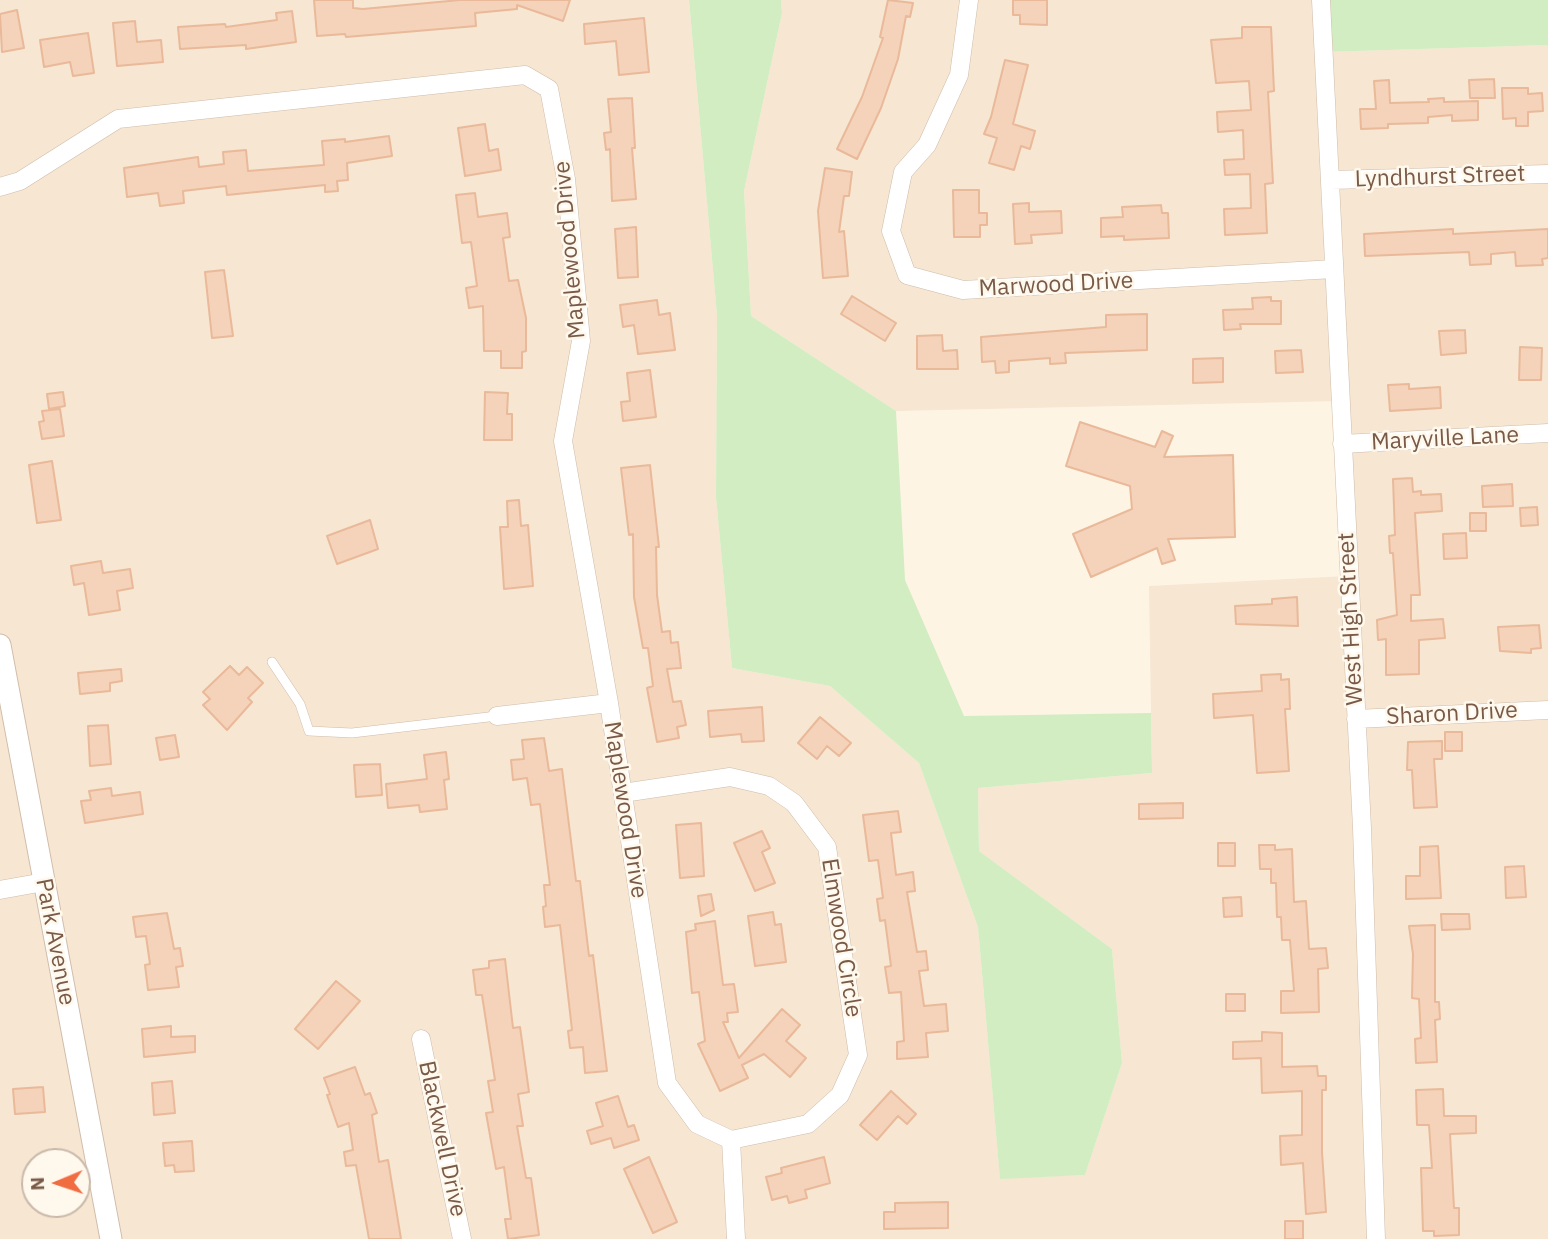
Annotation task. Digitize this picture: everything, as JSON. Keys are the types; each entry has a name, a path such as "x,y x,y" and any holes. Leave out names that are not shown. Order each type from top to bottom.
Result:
{"street":[{"name":"Marwood Drive","path":"970,0 959,75 927,145 904,172 891,231 907,275 963,290 1334,269"},
{"name":"West High Street","path":"1321,0 1356,719 1376,1239"},
{"name":"Maplewood Drive","path":"0,187 20,181 118,119 524,75 549,89 566,179 581,341 563,441 609,703 667,1083 696,1124 731,1140"},
{"name":"Lyndhurst Street","path":"1331,180 1548,174"},
{"name":"Maryville Lane","path":"1342,444 1548,433"},
{"name":"Park Avenue","path":"0,645 111,1239"},
{"path":"497,716 609,703"},
{"name":"Sharon Drive","path":"1356,719 1548,710"},
{"name":"Elmwood Circle","path":"623,793 730,777 769,786 794,803 827,847 858,1055 840,1095 808,1124 731,1140"},
{"path":"0,890 44,882"},
{"name":"Blackwell Drive","path":"421,1039 463,1239"},
{"path":"731,1140 736,1239"}],"lane":[{"path":"272,662 300,704 309,731 352,733 497,716"}],"shaded area":[{"path":"0,0 689,0 717,315 716,497 732,668 830,686 919,763 978,927 1000,1178 1085,1175 1122,1063 1112,949 979,851 978,788 1152,773 1149,586 1348,576 1340,401 896,411 751,316 744,191 782,13 781,0 1321,0 1324,52 1548,45 1548,1239 0,1239"}],"green space":[{"path":"689,0 781,0 782,13 744,191 751,316 896,411 905,580 964,716 1151,713 1152,773 978,788 979,851 1112,949 1122,1063 1085,1175 1000,1179 978,927 919,763 830,686 732,668 716,497 717,315"},
{"path":"1321,0 1548,0 1548,45 1324,52"}],"building":[{"path":"314,0 353,0 353,8 363,9 460,0 570,0 563,21 517,5 517,9 475,13 476,26 346,37 345,34 317,36"},
{"path":"888,0 913,3 910,17 906,16 898,59 881,108 857,159 837,149 862,97 883,38 880,37"},
{"path":"1013,0 1047,0 1047,25 1020,24 1020,15 1013,15"},
{"path":"17,10 24,48 2,52 0,14"},
{"path":"292,11 296,42 246,49 246,45 180,49 178,27 225,24 226,27 277,20 276,13"},
{"path":"644,18 649,72 619,75 616,41 585,44 584,24"},
{"path":"135,21 137,42 161,40 163,62 117,66 113,23"},
{"path":"1242,27 1271,27 1274,91 1268,92 1273,183 1265,184 1267,233 1225,235 1224,209 1251,208 1250,174 1225,175 1224,160 1244,159 1243,130 1218,132 1217,112 1251,110 1249,81 1216,83 1211,40 1242,38"},
{"path":"88,33 94,73 73,76 70,62 44,67 40,40"},
{"path":"1005,60 1028,65 1013,124 1035,131 1030,149 1021,146 1014,170 989,163 997,138 984,134"},
{"path":"1494,79 1495,98 1470,98 1469,80"},
{"path":"1389,80 1390,103 1429,102 1428,99 1444,98 1444,102 1478,101 1478,120 1452,121 1452,115 1428,117 1428,123 1388,124 1388,128 1361,129 1360,109 1376,109 1374,81"},
{"path":"1502,88 1528,88 1528,94 1542,93 1543,111 1528,112 1528,126 1516,126 1516,118 1503,119"},
{"path":"632,98 636,199 612,201 610,149 606,150 604,133 611,132 608,99"},
{"path":"485,124 489,151 498,149 501,170 465,176 458,128"},
{"path":"389,136 392,156 347,163 348,180 337,181 338,191 325,192 325,185 227,195 226,186 183,191 184,203 160,206 158,193 127,197 124,168 198,157 199,167 224,164 223,152 246,150 248,171 324,165 322,141 345,139 345,142"},
{"path":"825,168 852,172 849,196 844,196 839,232 844,231 848,276 823,278 818,211"},
{"path":"953,190 979,190 979,213 987,213 987,225 980,225 980,237 954,237"},
{"path":"475,193 478,217 507,213 510,237 503,238 509,281 518,280 526,318 526,351 522,352 522,368 501,368 501,351 484,351 483,306 469,308 466,288 477,286 471,242 462,243 456,195"},
{"path":"1029,203 1029,212 1061,211 1062,233 1031,235 1032,243 1015,244 1013,204"},
{"path":"1161,205 1162,213 1168,213 1169,238 1124,240 1124,236 1101,237 1101,218 1123,217 1122,207"},
{"path":"636,227 638,277 618,278 615,229"},
{"path":"1453,229 1453,234 1548,229 1548,258 1542,259 1543,265 1516,266 1515,252 1491,254 1491,264 1470,265 1469,252 1365,256 1364,234"},
{"path":"224,270 233,336 212,338 205,272"},
{"path":"852,296 896,323 885,341 841,314"},
{"path":"1271,297 1271,301 1281,301 1281,324 1240,324 1241,329 1224,330 1223,310 1253,309 1252,298"},
{"path":"657,300 659,315 670,313 675,350 638,354 634,325 623,327 620,305"},
{"path":"1147,314 1147,350 1065,353 1066,363 1050,364 1050,358 1009,361 1009,372 996,373 995,361 982,362 981,337 1106,327 1106,315"},
{"path":"1465,330 1466,353 1441,355 1439,331"},
{"path":"942,335 943,351 957,350 958,369 917,369 917,336"},
{"path":"1520,347 1542,348 1541,380 1519,380"},
{"path":"1301,350 1303,372 1276,373 1275,351"},
{"path":"1223,358 1223,382 1193,383 1193,359"},
{"path":"650,370 656,417 623,421 621,402 630,401 627,373"},
{"path":"1409,384 1409,389 1440,387 1441,408 1390,411 1388,385"},
{"path":"63,392 65,406 49,409 47,394"},
{"path":"485,392 508,393 507,414 512,414 512,440 484,440"},
{"path":"60,409 64,436 42,439 39,422 44,421 42,411"},
{"path":"1080,422 1155,447 1162,431 1173,436 1164,457 1233,455 1235,537 1168,539 1175,560 1162,564 1157,548 1091,577 1073,534 1132,509 1130,486 1066,466"},
{"path":"52,461 61,520 37,523 29,465"},
{"path":"650,465 659,547 656,547 657,595 662,632 670,631 671,643 678,642 681,668 667,669 673,702 681,701 686,725 677,727 679,738 657,742 647,688 653,686 648,648 643,648 634,597 633,534 629,535 621,468"},
{"path":"1412,478 1413,492 1421,491 1421,495 1441,494 1442,511 1415,513 1420,595 1411,595 1411,621 1443,619 1445,638 1419,640 1419,674 1386,675 1386,639 1378,640 1377,620 1397,615 1393,553 1390,553 1389,536 1395,535 1393,479"},
{"path":"1512,484 1513,506 1483,507 1482,486"},
{"path":"519,500 521,526 528,525 533,586 504,589 500,527 508,527 507,501"},
{"path":"1537,507 1538,525 1521,526 1520,508"},
{"path":"1470,513 1486,513 1486,531 1470,531"},
{"path":"370,520 378,549 337,564 327,536"},
{"path":"1466,533 1467,558 1444,559 1443,534"},
{"path":"101,561 103,573 130,569 133,588 117,591 120,610 89,615 84,583 74,585 71,566"},
{"path":"1297,597 1298,626 1236,624 1235,606 1272,604 1272,599"},
{"path":"1539,625 1541,648 1531,649 1531,653 1500,651 1498,627"},
{"path":"230,666 239,675 247,667 263,683 248,698 252,702 227,730 203,705 210,699 203,692"},
{"path":"121,669 122,681 110,683 110,691 80,694 78,673"},
{"path":"1281,674 1281,680 1289,679 1290,709 1285,709 1289,771 1257,773 1253,715 1214,718 1213,694 1262,691 1261,675"},
{"path":"762,707 764,741 742,742 741,734 710,737 708,711"},
{"path":"820,717 851,743 839,756 827,746 817,759 798,743"},
{"path":"108,725 111,764 90,766 88,726"},
{"path":"1445,732 1462,732 1462,751 1445,751"},
{"path":"175,735 179,757 160,760 156,738"},
{"path":"544,738 549,771 562,769 576,881 580,881 589,956 593,955 607,1071 585,1073 583,1047 570,1048 568,1031 572,1030 560,925 545,927 544,885 550,885 540,804 531,805 527,778 513,780 511,760 524,759 522,740"},
{"path":"1442,741 1442,759 1434,759 1437,807 1414,808 1412,770 1407,770 1408,742"},
{"path":"446,752 449,779 444,780 447,809 420,812 419,805 388,808 386,784 427,779 424,755"},
{"path":"380,764 382,795 356,797 354,765"},
{"path":"111,788 112,796 140,792 143,814 85,823 81,801 91,800 89,791"},
{"path":"1183,803 1183,818 1139,819 1139,804"},
{"path":"898,811 901,832 891,833 896,875 913,872 915,891 907,892 917,952 926,951 928,970 919,971 924,1006 946,1004 948,1031 926,1033 928,1057 897,1059 897,1042 904,1041 901,992 889,993 885,967 891,966 885,920 880,921 877,899 883,898 878,860 869,861 863,815"},
{"path":"701,823 704,876 680,878 676,825"},
{"path":"762,831 770,848 762,852 775,883 755,891 734,843"},
{"path":"1218,843 1235,843 1235,866 1218,866"},
{"path":"1259,845 1275,845 1275,850 1292,849 1294,902 1306,901 1309,949 1326,948 1328,968 1318,969 1319,1012 1281,1013 1281,991 1294,991 1290,940 1282,940 1281,917 1277,917 1276,883 1271,883 1271,869 1260,869"},
{"path":"1438,846 1441,898 1406,899 1406,876 1420,876 1420,847"},
{"path":"1524,866 1526,897 1506,898 1505,867"},
{"path":"711,894 714,910 701,916 698,896"},
{"path":"1241,897 1242,916 1224,917 1223,898"},
{"path":"773,912 775,925 781,924 786,962 755,966 748,916"},
{"path":"167,913 174,949 180,948 183,966 176,967 179,987 148,990 145,965 150,964 146,936 136,937 133,917"},
{"path":"1441,914 1469,914 1470,929 1442,930"},
{"path":"715,921 723,985 734,984 738,1012 727,1013 728,1022 723,1022 739,1058 782,1009 800,1025 786,1041 806,1058 790,1077 764,1054 742,1065 748,1078 720,1091 698,1044 705,1041 699,992 692,993 686,932 696,930 695,924"},
{"path":"1435,925 1435,1002 1439,1002 1440,1019 1435,1020 1437,1062 1416,1063 1415,1039 1421,1038 1419,999 1412,998 1413,954 1409,926"},
{"path":"505,959 513,1028 520,1027 529,1092 518,1094 523,1126 517,1126 526,1178 531,1178 539,1235 508,1239 505,1219 511,1219 504,1167 496,1169 486,1113 493,1112 488,1081 495,1080 482,995 476,995 473,970 489,968 489,961"},
{"path":"336,981 360,1001 318,1049 295,1029"},
{"path":"1226,994 1245,994 1245,1011 1226,1011"},
{"path":"171,1026 171,1037 195,1036 195,1052 144,1057 142,1029"},
{"path":"1262,1032 1282,1033 1282,1067 1317,1066 1318,1076 1326,1076 1326,1090 1322,1090 1322,1152 1326,1212 1306,1214 1303,1163 1281,1165 1280,1136 1302,1135 1302,1091 1262,1093 1261,1058 1233,1059 1233,1042 1262,1041"},
{"path":"355,1067 365,1095 370,1093 377,1113 372,1115 379,1162 388,1160 401,1239 369,1239 356,1165 346,1166 344,1152 353,1150 349,1123 338,1127 327,1095 330,1094 324,1078"},
{"path":"172,1081 175,1113 154,1115 152,1083"},
{"path":"43,1087 45,1112 15,1114 13,1089"},
{"path":"1443,1089 1444,1116 1476,1116 1476,1133 1450,1134 1454,1208 1459,1208 1459,1235 1434,1236 1434,1231 1423,1231 1421,1168 1432,1168 1429,1125 1417,1125 1416,1090"},
{"path":"891,1091 916,1114 907,1124 898,1116 877,1140 860,1125"},
{"path":"618,1096 628,1127 634,1125 639,1140 614,1148 611,1138 591,1144 587,1131 603,1126 596,1103"},
{"path":"192,1141 194,1171 175,1172 174,1165 165,1166 163,1143"},
{"path":"649,1157 677,1222 653,1233 624,1169"},
{"path":"824,1157 830,1183 805,1190 807,1198 789,1203 787,1196 772,1200 766,1177 782,1173 781,1168"},
{"path":"948,1202 948,1228 884,1229 884,1212 895,1212 895,1203"},
{"path":"1285,1221 1303,1221 1303,1239 1285,1239"}]}
